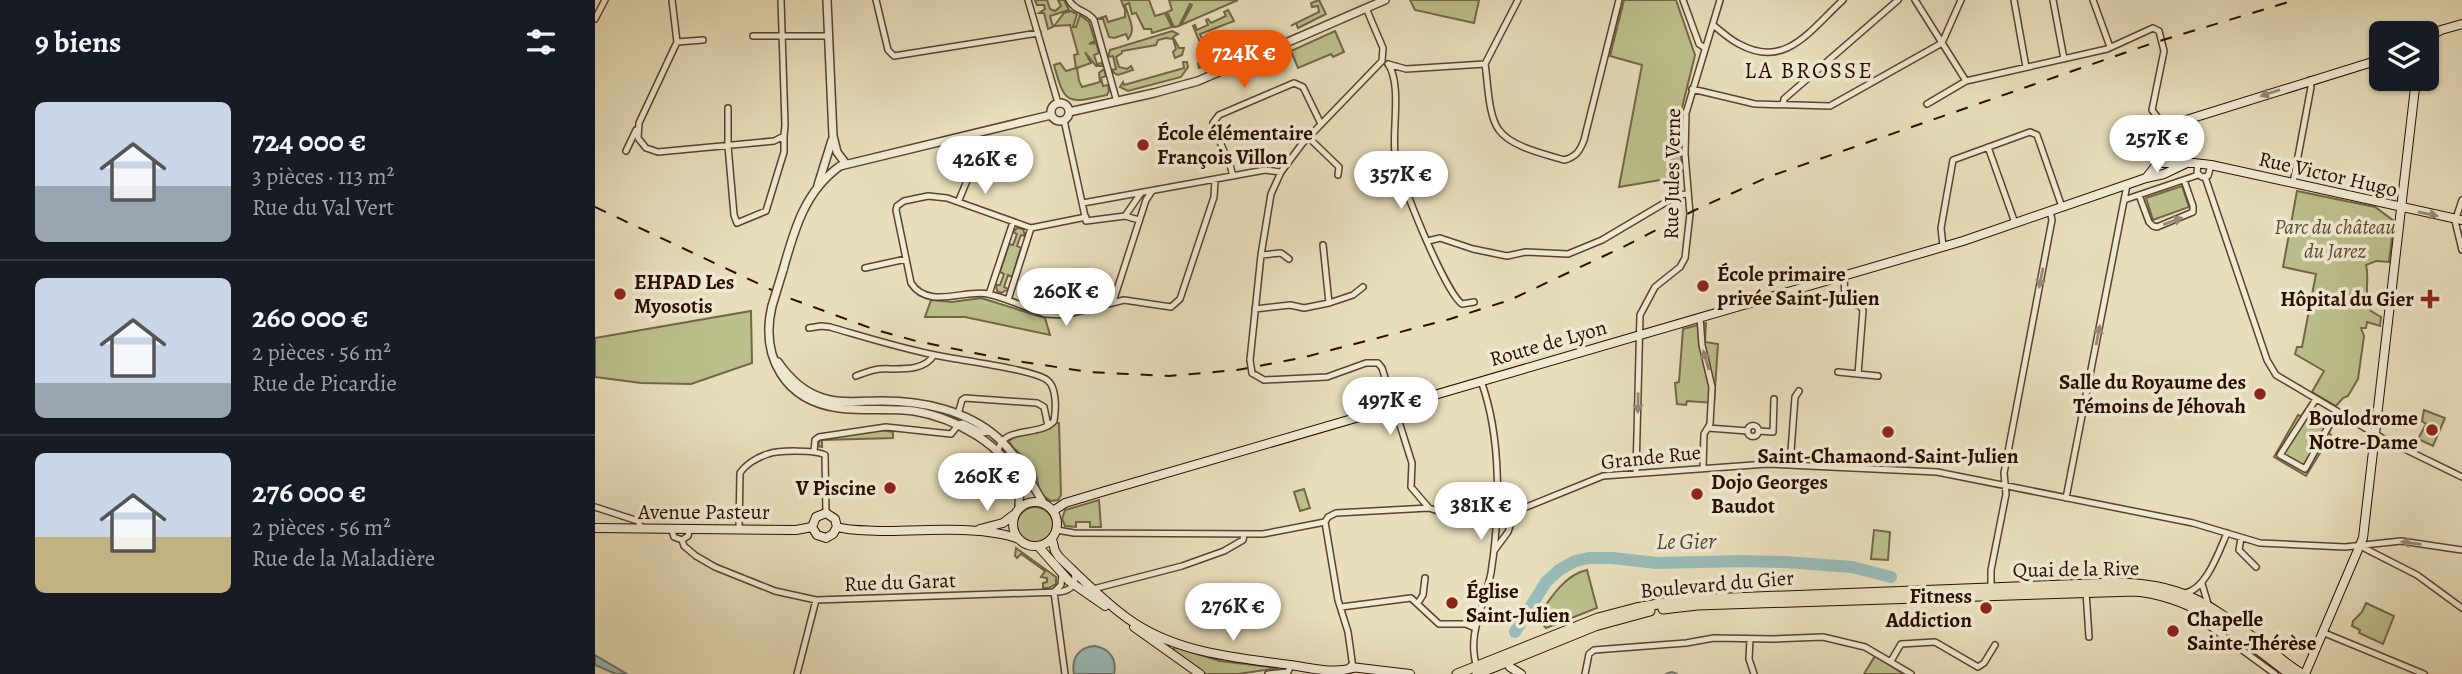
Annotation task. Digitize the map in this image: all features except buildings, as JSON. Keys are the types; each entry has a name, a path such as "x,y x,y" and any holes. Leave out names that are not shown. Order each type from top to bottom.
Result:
{"main road":[{"path":"2439,31 2462,24"},
{"path":"2146,178 2183,121 2369,63"},
{"path":"2303,674 2361,547 2415,91"},
{"name":"Rue Victor Hugo","path":"2015,223 2164,174 2185,163"},
{"path":"2157,164 2158,172 2164,174"},
{"name":"Rue Victor Hugo","path":"2157,164 2211,165 2459,220"},
{"name":"Route de Lyon","path":"1053,511 1065,503 1105,491 2015,223"},
{"path":"966,531 995,526 1017,511 1031,502 1044,504 1053,511 1057,530 1052,539 1038,546 1024,544 1013,527 1017,511"},
{"path":"826,513 835,519 837,527 833,534 826,538 817,535 812,527 816,517 826,513"},
{"name":"Avenue Pasteur","path":"595,528 796,530 812,527"},
{"path":"837,527 966,531 1002,534 1019,539"},
{"path":"1052,539 1057,554 1124,618 1170,641 1224,656 1370,674"},
{"path":"1038,546 1073,584 1200,674"},
{"name":"Quai de la Rive","path":"1991,592 2134,583 2183,593 2208,604 2303,674"},
{"name":"Quai de la Rive","path":"1991,592 2136,591 2159,594 2184,602 2217,619 2290,674"},
{"name":"Boulevard du Gier","path":"1457,674 1478,671 1601,617 1680,600 1991,592"},
{"path":"1170,641 1169,649 1179,658"},
{"path":"1506,658 1512,670 1521,674"},
{"path":"1291,665 1410,674"},
{"path":"1334,671 1353,668"}],"street":[{"path":"595,19 605,0"},
{"path":"626,151 677,41 672,0"},
{"path":"728,108 727,146 737,223 766,211 783,152 785,125 781,0"},
{"path":"827,0 833,135 835,148 844,165"},
{"path":"878,0 888,50 894,57 1038,33"},
{"path":"1028,0 1058,103"},
{"path":"1069,0 1074,7 1089,14 1094,20 1117,102"},
{"path":"1086,219 1064,120 1069,112 1177,88 1206,78 1385,0"},
{"path":"1518,0 1485,64 1492,113 1499,130 1517,143 1564,160 1578,154 1584,140 1619,0"},
{"path":"1682,0 1699,44 1705,48"},
{"name":"Rue Jules Verne","path":"1636,472 1640,315 1657,283 1676,271 1685,258 1690,214 1685,124 1687,107 1720,0"},
{"path":"1713,25 1739,45 1774,54 1792,47 1843,0"},
{"path":"1783,104 1784,99 1898,0"},
{"path":"1916,0 1966,81"},
{"path":"1692,89 1745,102 1830,106 1942,43 1961,0"},
{"path":"2014,0 2026,68"},
{"path":"2053,0 2064,59"},
{"path":"2093,0 2110,47"},
{"path":"1366,8 1383,48 1385,62 1393,71 1398,170 1441,274 1456,299 1462,304 1474,302"},
{"path":"1927,104 1966,81 2110,47 2153,27 2159,31 2164,51 2152,107 2173,138"},
{"path":"753,36 828,36"},
{"path":"677,41 703,40"},
{"path":"1385,62 1406,69 1485,64"},
{"path":"1385,62 1308,137 1281,172 1267,209 1250,360 1252,373 1264,380 1327,377 1372,361 1378,363 1382,368 1411,458 1411,487 1429,508"},
{"path":"2293,183 2311,87 2310,80"},
{"path":"1233,176 1214,128 1213,123 1219,115 1294,83 1303,87 1321,124"},
{"path":"1051,116 1052,107 1058,103 1065,104 1069,112"},
{"path":"1051,116 1055,120 1064,120"},
{"path":"816,189 844,165 1051,116"},
{"path":"2162,124 2183,121"},
{"path":"638,127 638,138 651,151 774,141 784,136"},
{"path":"1943,246 1941,228 1953,160 2034,132 2061,207"},
{"path":"833,135 816,189 799,216 772,306 768,330 773,361 786,381 803,395 821,404 841,408 912,411 942,419 980,438 998,453 1010,468 1018,484 1017,511"},
{"path":"1308,137 1339,167 1338,175"},
{"path":"1989,147 2015,223"},
{"path":"828,154 834,162 844,165"},
{"path":"959,200 971,171 1006,162 1020,162"},
{"path":"2198,163 2269,367 2284,381 2375,433 2462,477"},
{"path":"2124,200 2184,180 2208,176 2211,165"},
{"path":"1083,203 1271,169 1281,172"},
{"path":"1139,220 1125,216 1031,228 959,200 928,196 904,201 897,206 896,215 911,283 917,289 941,298 989,294 1054,316 1132,300 1171,307 1178,303 1214,197 1215,180"},
{"path":"2139,195 2149,222 2157,227 2189,216 2193,212 2184,180"},
{"path":"2066,498 2127,184"},
{"path":"1112,302 1139,220 1152,191"},
{"path":"1125,216 1141,193"},
{"path":"1428,241 1440,237 1455,244 1507,256 1526,252 1568,254 1602,240 1678,195 1688,194"},
{"path":"2462,200 2455,229 2462,250"},
{"path":"1991,592 1991,570 2006,494 2004,473 2052,220 2050,211"},
{"path":"989,294 1013,222"},
{"path":"1008,300 1031,228"},
{"path":"1323,245 1329,303"},
{"path":"1261,255 1281,253 1289,259"},
{"path":"865,268 906,259"},
{"path":"1844,275 1845,301 1860,306 1863,310 1858,374"},
{"path":"1255,309 1329,303 1353,295 1363,287"},
{"path":"1700,317 1702,345 1712,379 1710,425 1704,434 1703,468"},
{"path":"809,328 830,327 934,355 1029,373 1046,379 1052,386 1054,421 1048,426 1009,435 1001,441 998,453"},
{"path":"770,349 796,383 821,398 909,402 958,414 990,432 1001,441 1027,475 1044,504"},
{"path":"856,376 873,370 914,368 934,355"},
{"path":"1838,372 1878,376"},
{"path":"1478,671 1473,647 1475,628 1490,577 1497,511 1498,464 1481,381"},
{"path":"1790,465 1795,397 1799,391"},
{"path":"958,414 965,398 1037,403 1044,407 1048,426"},
{"path":"1707,428 1748,431 1752,426 1759,431 1773,432 1774,399"},
{"path":"2316,399 2280,454 2305,469 2337,411"},
{"path":"814,452 815,440 819,437 886,428 951,434 963,423 986,434 990,432"},
{"path":"739,529 739,477 743,468 773,453 814,452 825,455 826,513"},
{"name":"Grande Rue","path":"1057,530 1074,533 1274,533 1325,522 1336,513 1429,508 1444,513 1497,511 1527,507 1603,476 1763,464 1937,472 2193,523 2241,538 2273,544 2361,547"},
{"path":"595,507 638,521 642,529"},
{"path":"1493,553 1509,532 1510,526 1496,521"},
{"path":"1325,522 1353,668"},
{"name":"Rue du Garat","path":"671,528 674,537 682,540 687,549 706,562 775,591 816,600 1054,593"},
{"path":"682,540 688,536 689,528"},
{"path":"2183,593 2202,584 2227,533"},
{"path":"1093,589 1182,566 1224,551 1243,540 1244,535"},
{"path":"2241,538 2239,550 2256,567"},
{"path":"2361,547 2401,541 2462,550"},
{"path":"2361,547 2417,575 2462,608"},
{"path":"1054,593 1066,591 1073,584 1074,571"},
{"path":"1062,572 1061,584 1054,593 1065,674"},
{"path":"1418,603 1423,595 1425,578"},
{"path":"2202,584 2208,604"},
{"path":"2086,592 2089,637"},
{"path":"1341,607 1407,598 1418,603 1439,624 1466,624 1475,628"},
{"path":"797,674 816,600"},
{"path":"2206,623 2275,674"},
{"path":"2322,632 2424,674"},
{"path":"1585,673 1589,652 1594,650 1686,643 1714,638 1823,637 1865,647 1911,674"},
{"path":"1750,639 1749,659 1754,674"},
{"path":"1891,661 1902,644 1932,642 1978,667 1984,663 1995,645"},
{"path":"1268,674 1288,672 1291,665"}],"green space":[{"path":"1035,0 1047,0 1050,9 1055,11 1061,6 1058,0 1064,0 1069,10 1050,16 1053,27 1048,29 1044,13 1039,13 1045,9 1044,5 1037,5"},
{"path":"1121,0 1149,0 1155,16 1165,13 1172,27 1152,33 1151,29 1144,29 1136,13 1132,14 1129,3 1125,5 1131,23 1131,35 1128,39 1126,34 1109,37 1103,19 1097,19 1106,16 1108,22 1125,17"},
{"path":"1169,0 1238,0 1181,25 1192,5 1190,4 1179,26 1174,27 1167,12 1172,10"},
{"path":"1319,0 1326,14 1298,28 1296,23 1319,12 1318,6 1312,7 1311,3"},
{"path":"1410,0 1479,0 1474,23 1415,10"},
{"path":"1624,0 1676,0 1695,55 1680,116 1680,151 1684,176 1619,187 1642,65 1610,56"},
{"path":"1228,10 1234,21 1200,34 1205,45 1208,44 1209,47 1203,50 1193,26 1195,25 1197,30 1208,25 1206,20 1211,23 1226,16 1224,12"},
{"path":"1071,11 1077,14 1073,27 1076,27 1080,15 1089,22 1095,41 1089,44 1096,43 1099,53 1094,55 1097,64 1102,63 1103,66 1096,66 1085,52 1091,63 1077,68 1079,81 1082,87 1100,82 1099,73 1104,69 1106,76 1101,78 1103,86 1108,85 1107,95 1076,100 1065,94 1061,88 1054,65 1060,63 1066,71 1076,68 1074,55 1078,54 1070,25 1054,26 1064,13"},
{"path":"1172,31 1178,34 1173,37 1179,48 1184,48 1182,55 1175,58 1173,39 1158,40 1156,45 1122,51 1116,57 1119,67 1127,69 1131,66 1133,70 1118,75 1114,73 1112,70 1116,69 1113,56 1108,57 1110,50"},
{"path":"1335,31 1344,52 1333,57 1331,54 1298,68 1291,51"},
{"path":"1254,44 1255,47 1199,68 1198,63 1201,60 1203,65"},
{"path":"1183,62 1187,62 1188,67 1181,77 1128,91 1120,87 1123,82 1124,85 1184,68"},
{"path":"2182,186 2189,207 2153,220 2146,198"},
{"name":"Parc du château du Jarez","path":"2297,191 2375,207 2394,221 2389,262 2376,261 2366,265 2369,304 2371,311 2381,317 2380,326 2367,322 2366,328 2361,328 2364,336 2358,379 2348,396 2336,406 2312,392 2324,371 2295,354 2297,347 2302,347 2316,274 2283,267"},
{"path":"1017,228 1023,229 1025,236 1021,235 1017,246 1021,248 1012,277 1008,275 1004,287 1008,289 1001,293 997,291 996,285 1000,285 1004,274 1000,272 1009,244 1013,245 1017,234 1013,232"},
{"path":"981,298 1045,318 1050,335 965,317 925,317 931,300 952,302"},
{"path":"751,311 752,363 691,384 641,383 595,377 595,338"},
{"path":"1706,323 1705,342 1718,344 1714,403 1687,401 1686,405 1677,404 1675,383 1679,382 1683,329"},
{"path":"2306,409 2333,424 2329,433 2331,435 2306,476 2274,457 2298,415 2301,416"},
{"name":"Boulodrome Notre-Dame","path":"2424,410 2445,418 2433,446 2418,439 2426,424 2422,421"},
{"path":"1059,423 1061,495 1058,500 1051,501 1040,492 1033,466 1009,441 1020,435 1050,428"},
{"path":"881,430 893,432 893,438 822,440 822,447 818,446 820,439"},
{"path":"1002,445 1033,491 1023,492 1001,451"},
{"path":"1304,489 1310,508 1300,511 1294,492"},
{"path":"1099,500 1101,527 1090,527 1090,522 1076,522 1076,527 1065,526 1062,519 1065,510"},
{"path":"1035,507 1048,512 1053,525 1048,538 1035,543 1022,538 1017,525 1022,512"},
{"path":"1874,530 1890,532 1888,560 1871,559"},
{"path":"1016,548 1056,577 1056,584 1043,588 1047,578 1041,577 1045,571 1021,554 1017,558"},
{"path":"1587,570 1597,608 1546,628 1537,618 1547,603 1565,582"},
{"path":"2366,603 2394,616 2383,644 2359,633 2360,630 2352,626"},
{"path":"1175,647 1220,661 1278,668 1238,674 1206,674 1173,650"},
{"path":"1875,656 1904,674 1864,674"}],"water":[{"path":"1095,646 1111,656 1114,674 1074,674 1077,654"},
{"path":"595,655 627,674 616,674 595,665"}],"waterway":[{"name":"Le Gier","path":"1515,632 1546,582 1575,561 1589,558 1657,563 1785,562 1852,567 1891,577"},
{"path":"1666,674 1677,674"}],"railway":[{"path":"595,207 789,298 873,329 916,341 1004,359 1089,372 1169,376 1237,370 1301,358 1450,319 1510,300 1768,177 2153,43 2295,0"}],"place":[{"name":"École élémentaire François Villon","path":"1143,145"},
{"name":"École primaire privée Saint-Julien","path":"1703,286"},
{"name":"EHPAD Les Myosotis","path":"620,294"},
{"name":"Hôpital du Gier","path":"2430,299"},
{"name":"Salle du Royaume des Témoins de Jéhovah","path":"2260,394"},
{"name":"Boulodrome Notre-Dame","path":"2432,430"},
{"name":"Saint-Chamaond-Saint-Julien","path":"1888,432"},
{"name":"V Piscine","path":"890,488"},
{"name":"Dojo Georges Baudot","path":"1697,494"},
{"name":"Église Saint-Julien","path":"1452,603"},
{"name":"Fitness Addiction","path":"1986,608"},
{"name":"Chapelle Sainte-Thérèse","path":"2173,631"}],"district":[{"name":"LA BROSSE","path":"1809,70"}]}
